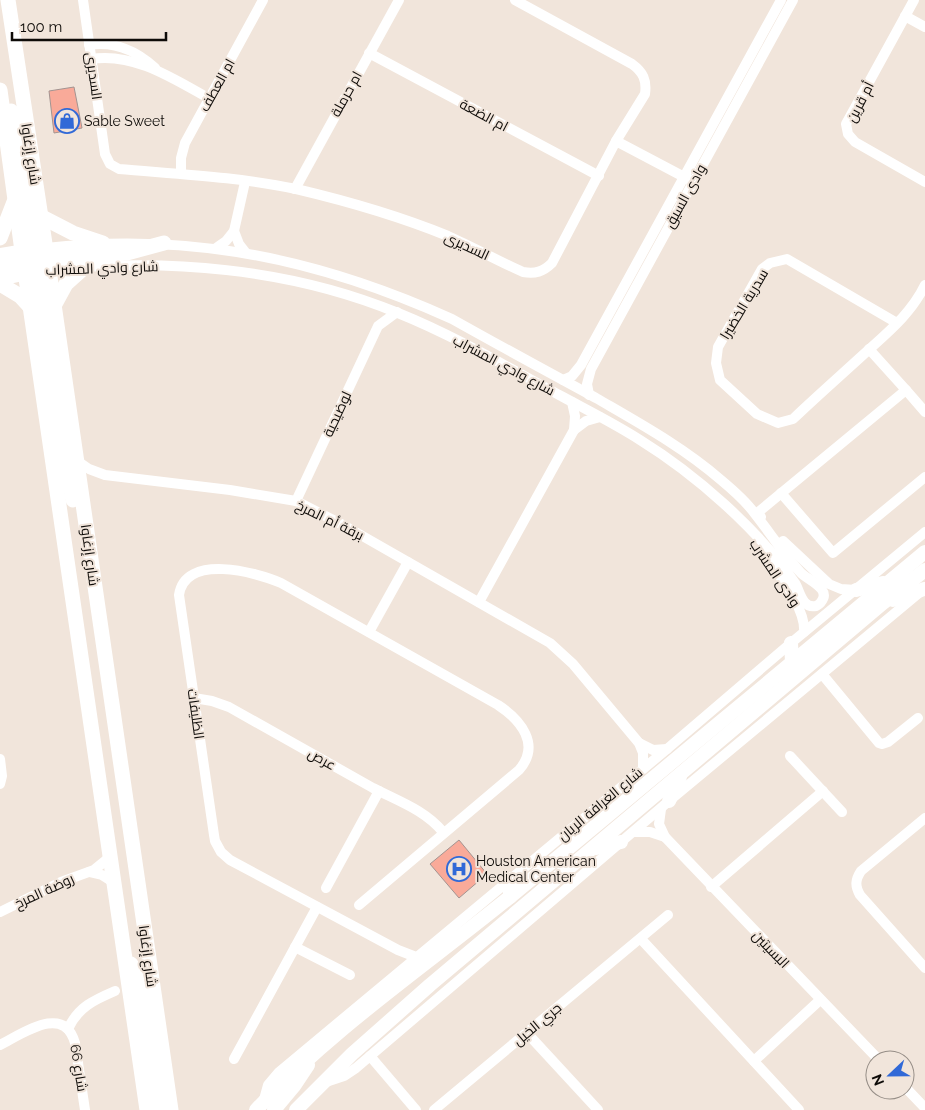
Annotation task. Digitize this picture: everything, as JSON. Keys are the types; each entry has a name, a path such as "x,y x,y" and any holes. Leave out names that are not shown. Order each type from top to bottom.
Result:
{"main road":[{"name":"شارع إزغاوا","path":"8,0 40,216 31,308 147,1110"},
{"path":"0,84 16,131 67,473 75,508 88,542"},
{"name":"شارع إزغاوا","path":"0,90 15,201 35,260 54,306 170,1110"},
{"path":"0,238 15,201"},
{"path":"40,216 73,233 103,243"},
{"path":"0,267 35,260 127,253 164,243"},
{"name":"شارع وادي المشراب","path":"0,255 35,260"},
{"name":"شارع وادي المشراب","path":"0,279 35,260"},
{"path":"54,306 66,284 85,267"},
{"path":"0,284 20,296 31,308"},
{"name":"شارع الغرافة الريان","path":"264,1108 314,1053 510,897 886,582 925,552"},
{"path":"296,1110 389,1020 883,603 925,570"},
{"path":"856,590 886,582"},
{"path":"883,603 924,589"},
{"path":"791,643 792,662"},
{"path":"665,805 682,774"},
{"path":"593,848 621,842"},
{"path":"510,879 510,897"},
{"path":"123,949 139,986 159,1110"}],"street":[{"name":"السديرى","path":"83,0 105,154 110,164 119,169 181,174 294,189 360,206 418,225 531,274 546,269 552,263 616,141 644,94 646,85 644,76 639,69 515,0"},
{"name":"ام العطف","path":"181,174 181,158 185,143 263,0"},
{"name":"ام حرملة","path":"294,189 399,0"},
{"name":"وادى السيق","path":"589,395 587,384 589,374 781,0"},
{"name":"وادى السيق","path":"563,380 572,376 581,365 793,0"},
{"name":"أم قرين","path":"914,0 846,124 848,134 856,142 925,182"},
{"path":"905,16 925,27"},
{"path":"89,45 111,44 126,49 158,70 210,99"},
{"name":"ام الضعة","path":"369,53 599,176"},
{"path":"92,59 119,58 158,70"},
{"path":"616,141 689,179"},
{"path":"216,248 226,241 234,231 245,182"},
{"path":"234,231 238,244 246,253"},
{"name":"شارع وادي المشراب","path":"35,260 103,243 164,243 246,253 326,272 391,293 452,319 666,438 723,482 829,584 841,590 856,590"},
{"name":"سدرية الخضيرا","path":"897,323 787,259 770,263 762,269 718,347 716,363 720,380 757,414 778,423 793,419 870,349 922,299 925,285"},
{"name":"شارع وادي المشراب","path":"35,260 85,267 146,265 220,270 297,282 397,312 433,328 600,417 663,455 706,488 754,534 791,578 804,602 811,606 822,602 824,594 821,587 808,579 799,570 756,514"},
{"path":"374,304 378,326"},
{"name":"لوضيحية","path":"296,502 378,326 397,312"},
{"path":"870,349 925,412"},
{"path":"756,514 906,390"},
{"path":"572,402 575,416 574,430"},
{"path":"479,602 574,430 586,421 600,417"},
{"name":"برقة أم المرخ","path":"76,460 88,469 105,475 230,490 296,502 345,526 539,636 560,651 597,691 639,743 643,753 643,769"},
{"path":"80,490 92,478 105,475"},
{"path":"781,493 833,553 925,477"},
{"name":"وادى المشرب","path":"737,517 745,531 776,570 798,606 804,619 804,632"},
{"name":"شارع الغرافة الريان","path":"264,1108 268,1085 275,1076 925,532"},
{"path":"368,632 408,562"},
{"name":"الظليفات","path":"358,905 524,763 529,746 527,738 522,728 506,711 271,579 222,569 194,573 183,582 179,595 214,835 218,847 230,860 392,947 416,957"},
{"path":"322,1083 344,1076 370,1056 621,842 822,674 873,634 924,589"},
{"path":"822,674 880,743 886,744 918,718"},
{"name":"عرص","path":"194,698 212,701 229,707 378,791 427,816 443,832"},
{"path":"639,743 653,750 668,749"},
{"path":"790,756 842,812"},
{"path":"0,759 2,776 0,784"},
{"path":"326,888 378,791"},
{"path":"711,887 823,791"},
{"path":"665,805 659,824 665,837"},
{"path":"925,818 861,871 856,879 856,887 860,895 925,968"},
{"path":"635,832 650,832 665,837"},
{"name":"البسيتين","path":"665,837 868,1050"},
{"name":"روضة المرخ","path":"0,912 61,882 98,867 110,857"},
{"name":"روضة المرخ","path":"88,872 102,875 113,882"},
{"path":"234,1058 317,906"},
{"name":"جري الخيل","path":"434,1110 668,915"},
{"path":"641,939 799,1110"},
{"path":"295,947 350,975"},
{"path":"392,947 399,971"},
{"path":"0,1045 47,1023 58,1024 68,1029 76,1014 88,1003 115,991"},
{"path":"754,1061 820,1000"},
{"name":"شارع 66","path":"68,1029 74,1038 85,1110"},
{"path":"528,1033 598,1110"},
{"path":"370,1056 416,1110"},
{"path":"915,1098 925,1108"}],"building":[{"path":"74,87 82,128 54,133 49,91"},
{"name":"Houston American Medical Center","path":"459,840 487,874 459,898 430,864"}],"place":[{"name":"Sable Sweet","path":"67,121"},
{"name":"Houston American Medical Center","path":"459,869"}]}
